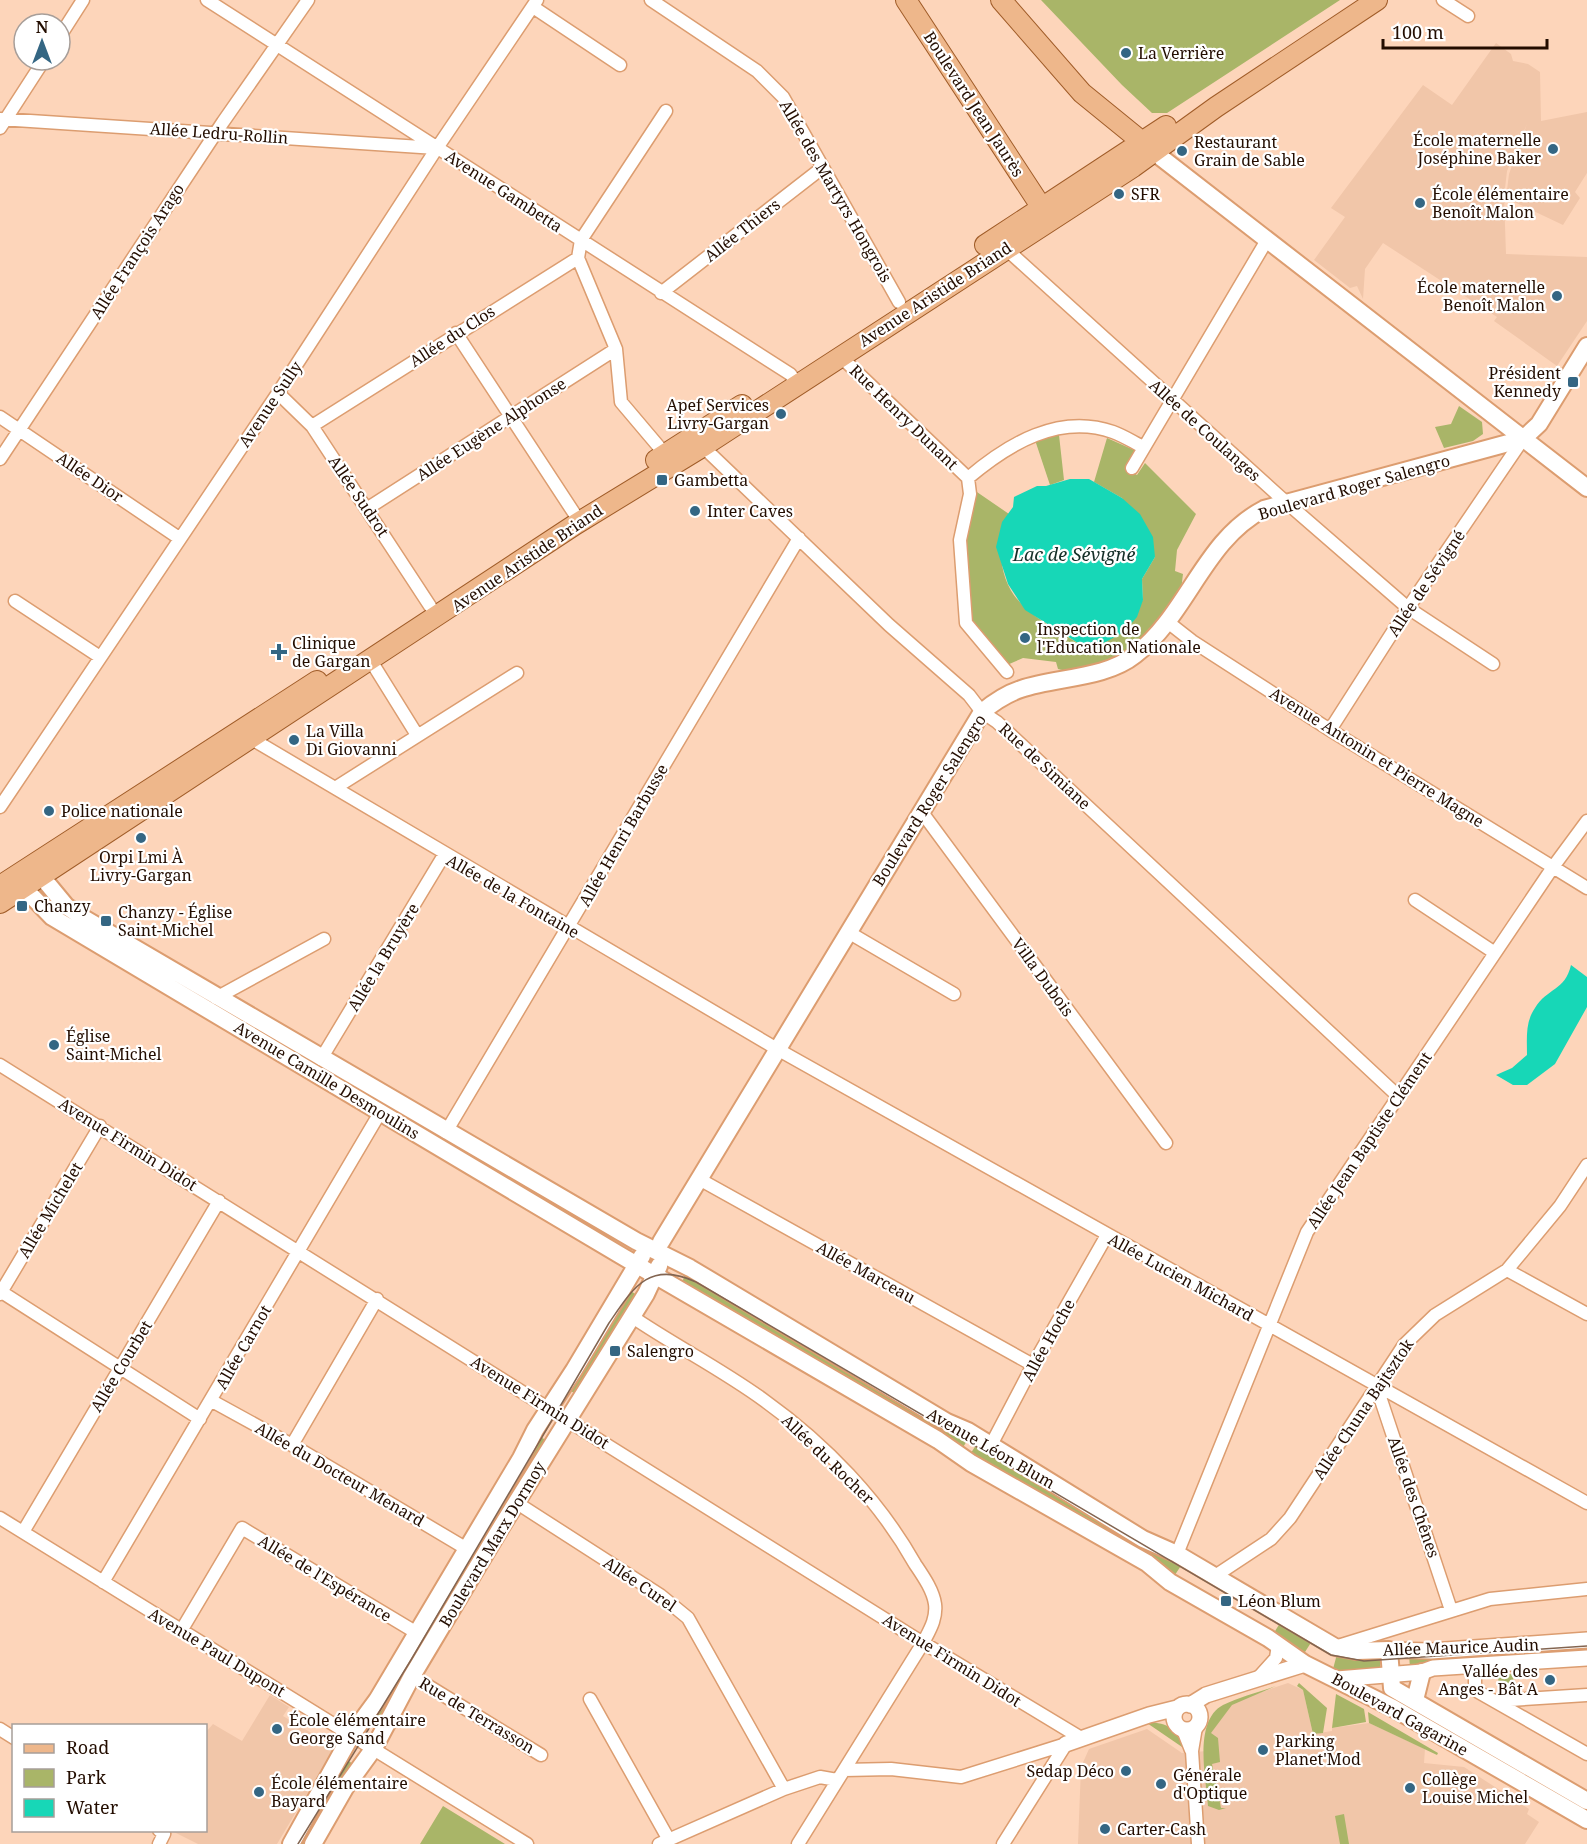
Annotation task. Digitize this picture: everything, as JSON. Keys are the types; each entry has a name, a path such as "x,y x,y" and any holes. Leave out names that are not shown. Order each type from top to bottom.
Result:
{"main road":[{"name":"Boulevard Jean Jaurès","path":"906,0 1049,212"},
{"path":"1001,0 1082,93 1266,240 1587,488"},
{"path":"1148,147 1355,0"},
{"path":"1148,147 1216,107 1377,0"},
{"name":"Avenue Aristide Briand","path":"0,886 42,877 794,379 899,302 1049,212 1148,147"},
{"name":"Avenue Aristide Briand","path":"794,379 840,356 1005,248 1049,212 1078,201 1082,191 1148,147"},
{"path":"1523,439 1538,412 1560,387 1587,346"},
{"name":"Boulevard Roger Salengro","path":"658,1248 982,712 1004,695 1022,688 1104,669 1132,658 1169,623 1218,546 1232,531 1257,513 1287,502 1523,439"},
{"name":"Avenue Aristide Briand","path":"0,903 23,880 430,606 665,454 698,441"},
{"name":"Avenue Camille Desmoulins","path":"42,877 71,910 216,998 446,1132 658,1248"},
{"name":"Avenue Camille Desmoulins","path":"23,880 52,917 636,1264"},
{"name":"Boulevard Marx Dormoy","path":"291,1844 352,1734 377,1700 636,1264 658,1248"},
{"name":"Boulevard Marx Dormoy","path":"313,1844 345,1788 374,1748 412,1676 570,1419 655,1275 658,1248"},
{"name":"Avenue Léon Blum","path":"658,1248 947,1422 991,1445 1002,1455 1143,1539 1177,1554 1331,1645"},
{"name":"Avenue Léon Blum","path":"636,1264 938,1440 971,1463 1148,1563 1170,1582 1278,1645 1305,1664"},
{"path":"1305,1664 1315,1654 1331,1645"},
{"name":"Allée Maurice Audin","path":"1331,1645 1356,1651 1389,1650"},
{"name":"Boulevard Gagarine","path":"1389,1650 1392,1688 1587,1802"},
{"name":"Boulevard Gagarine","path":"1305,1664 1455,1743 1587,1820"},
{"path":"1415,1700 1422,1672"}],"street":[{"path":"72,17 83,0"},
{"name":"Avenue Gambetta","path":"207,0 794,379"},
{"name":"Allée François Arago","path":"0,459 215,133 308,0"},
{"name":"Allée des Martyrs Hongrois","path":"651,0 757,71 783,97 899,302"},
{"path":"1443,0 1468,16 1462,4 1456,0"},
{"path":"535,4 620,65"},
{"name":"Avenue Sully","path":"2,799 278,393 437,148 535,4"},
{"path":"2,122 36,72"},
{"path":"665,454 621,402 616,349 578,258 581,240 666,111"},
{"name":"Allée Ledru-Rollin","path":"2,122 437,148"},
{"name":"Allée Thiers","path":"661,292 822,168"},
{"path":"1132,468 1266,240"},
{"name":"Allée de Coulanges","path":"1005,248 1171,399 1408,608 1493,664"},
{"name":"Allée du Clos","path":"312,426 578,258"},
{"path":"456,333 574,513"},
{"name":"Allée Eugène Alphonse","path":"368,508 616,349"},
{"name":"Rue Henry Dunant","path":"840,356 968,478"},
{"name":"Allée Sudrot","path":"278,393 312,426 368,508 430,606"},
{"name":"Allée Dior","path":"0,417 179,538"},
{"path":"1007,672 966,622 960,540 970,494 968,478 989,460 1026,437 1056,429 1086,428 1113,432 1143,447"},
{"name":"Allée de Sévigné","path":"1330,730 1408,608 1523,439"},
{"name":"Rue de Simiane","path":"698,441 889,625 969,695 982,712 998,722 1398,1096"},
{"name":"Allée Henri Barbusse","path":"446,1132 799,538"},
{"path":"15,601 100,657"},
{"name":"Avenue Antonin et Pierre Magne","path":"1169,623 1192,641 1330,730 1587,888"},
{"path":"371,661 417,735"},
{"path":"335,788 516,673"},
{"name":"Allée de la Fontaine","path":"252,740 777,1049"},
{"name":"Villa Dubois","path":"921,811 1166,1143"},
{"name":"Allée Jean Baptiste Clément","path":"1177,1554 1306,1232 1553,867 1587,821"},
{"name":"Allée la Bruyère","path":"321,1059 444,855"},
{"path":"1415,900 1495,953"},
{"path":"848,932 954,994"},
{"path":"216,998 324,939"},
{"name":"Allée Lucien Michard","path":"777,1049 1587,1503"},
{"name":"Avenue Firmin Didot","path":"0,1065 570,1419 922,1642 1073,1741"},
{"name":"Allée Carnot","path":"103,1582 212,1401 381,1111"},
{"name":"Allée Michelet","path":"0,1293 100,1126"},
{"name":"Allée Chuna Bajtsztok","path":"1215,1576 1271,1539 1290,1518 1404,1345 1422,1325 1507,1269 1560,1206 1587,1165"},
{"name":"Allée Marceau","path":"699,1179 1033,1365"},
{"name":"Allée Courbet","path":"23,1532 219,1201"},
{"name":"Allée Hoche","path":"991,1445 1033,1365 1107,1235"},
{"path":"1507,1269 1587,1314"},
{"path":"0,1293 200,1419"},
{"path":"292,1445 377,1299"},
{"name":"Allée du Rocher","path":"631,1316 777,1410 821,1448 877,1507 901,1539 929,1587 935,1603 933,1620 922,1642 798,1844"},
{"name":"Allée des Chênes","path":"1376,1385 1451,1610"},
{"name":"Allée du Docteur Menard","path":"212,1401 292,1445 466,1549"},
{"name":"Allée Curel","path":"517,1503 660,1595 688,1618 784,1789"},
{"name":"Avenue Paul Dupont","path":"0,1518 527,1844"},
{"name":"Allée de l'Espérance","path":"181,1631 242,1528 417,1632"},
{"path":"1331,1645 1503,1597 1587,1589"},
{"path":"1389,1629 1389,1650"},
{"name":"Allée Maurice Audin","path":"1389,1650 1431,1651 1587,1640"},
{"path":"1258,1678 1276,1658 1278,1645"},
{"name":"Allée Maurice Audin","path":"1337,1679 1474,1665 1587,1658"},
{"path":"590,1699 664,1842 784,1789 820,1777 891,1769 961,1777 1149,1715 1186,1717 1216,1692 1305,1664"},
{"path":"1474,1665 1476,1690 1587,1754"},
{"name":"Rue de Terrasson","path":"412,1676 541,1755"},
{"path":"1495,1701 1587,1695"},
{"path":"1186,1717 1192,1751 1198,1844"},
{"path":"1003,1844 1073,1741"}],"shaded area":[{"name":"École élémentaire Benoît Malon","path":"1496,43 1511,54 1513,61 1528,64 1540,72 1541,121 1587,112 1587,173 1575,192 1580,198 1563,225 1506,198 1509,174 1527,124 1507,171 1504,197 1506,254 1587,257 1587,321 1557,366 1494,321 1497,317 1383,243 1365,269 1363,299 1357,286 1350,288 1314,260 1345,217 1331,208 1423,85 1452,105"},
{"path":"1288,1683 1303,1690 1313,1734 1332,1731 1332,1728 1369,1723 1425,1749 1424,1763 1464,1767 1529,1809 1527,1814 1539,1822 1525,1844 1078,1844 1081,1767 1089,1749 1147,1729 1182,1753 1207,1751 1206,1729 1229,1703"},
{"path":"270,1695 289,1707 283,1716 335,1747 277,1844 198,1844 174,1832 207,1832 207,1731 213,1724 242,1741"}],"green space":[{"path":"1041,0 1340,0 1167,113 1152,113"},
{"path":"1459,406 1482,422 1483,434 1473,441 1444,448 1435,427 1451,424"},
{"path":"1059,435 1064,480 1050,485 1035,440"},
{"path":"1107,438 1134,450 1135,455 1127,469 1137,475 1145,463 1196,514 1177,550 1175,571 1183,574 1180,592 1161,622 1129,649 1111,659 1092,667 1074,670 1058,669 1056,662 1023,658 1007,665 971,620 965,542 974,490 1009,514 1002,529 1001,545 1002,564 1013,594 1034,615 1078,643 1143,600 1142,579 1155,557 1122,498 1094,482"},
{"path":"686,1271 969,1437 961,1451 681,1286"},
{"path":"625,1288 639,1296 580,1396 565,1388"},
{"path":"537,1435 551,1443 381,1726 367,1718"},
{"path":"978,1442 1184,1561 1173,1578 969,1456"},
{"path":"1280,1623 1312,1641 1305,1652 1292,1649 1272,1636"},
{"path":"1587,1643 1587,1655 1410,1669 1409,1653"},
{"path":"1337,1654 1380,1658 1380,1669 1347,1672 1333,1669"},
{"path":"1513,1674 1514,1691 1499,1692 1498,1675"},
{"path":"1299,1683 1327,1708 1323,1733 1313,1734 1303,1690 1297,1686"},
{"path":"1276,1686 1232,1705 1211,1733 1218,1738 1220,1762 1212,1764 1221,1808 1226,1808 1219,1810 1208,1806 1204,1751 1208,1724 1214,1713 1229,1702"},
{"path":"1336,1694 1364,1709 1366,1722 1332,1728"},
{"path":"1368,1712 1438,1753 1437,1755 1369,1723"},
{"path":"1147,1723 1161,1724 1171,1729 1179,1737 1185,1749"},
{"path":"343,1758 357,1766 307,1844 295,1844"},
{"path":"443,1806 505,1844 420,1844"},
{"path":"1344,1814 1349,1844 1340,1844 1335,1816"}],"water":[{"name":"Lac de Sévigné","path":"1070,479 1089,479 1122,498 1140,514 1153,537 1155,557 1142,579 1143,600 1137,617 1124,632 1100,645 1078,643 1025,610 1008,584 996,547 1002,522 1013,507 1014,497 1037,486 1046,486"},
{"path":"1571,965 1587,977 1587,1007 1555,1064 1527,1085 1513,1085 1496,1075 1512,1068 1527,1055 1527,1031 1532,1013 1545,996 1565,980"}],"tram line":[{"path":"298,1844 411,1660 609,1323 626,1299 644,1281 666,1274 696,1282 1331,1655 1364,1661 1587,1646"}],"place":[{"name":"La Verrière","path":"1126,53"},
{"name":"École maternelle Joséphine Baker","path":"1553,149"},
{"name":"Restaurant Grain de Sable","path":"1182,151"},
{"name":"SFR","path":"1119,194"},
{"name":"École élémentaire Benoît Malon","path":"1420,203"},
{"name":"École maternelle Benoît Malon","path":"1557,296"},
{"name":"Président Kennedy","path":"1573,382"},
{"name":"Apef Services Livry-Gargan","path":"781,414"},
{"name":"Gambetta","path":"662,480"},
{"name":"Inter Caves","path":"695,511"},
{"name":"Inspection de l'Education Nationale","path":"1025,638"},
{"name":"Clinique de Gargan","path":"279,652"},
{"name":"La Villa Di Giovanni","path":"294,740"},
{"name":"Police nationale","path":"49,811"},
{"name":"Orpi Lmi À Livry-Gargan","path":"141,838"},
{"name":"Chanzy","path":"22,906"},
{"name":"Chanzy - Église Saint-Michel","path":"106,921"},
{"name":"Église Saint-Michel","path":"54,1045"},
{"name":"Salengro","path":"615,1351"},
{"name":"Léon Blum","path":"1226,1601"},
{"name":"Vallée des Anges - Bât A","path":"1550,1680"},
{"name":"École élémentaire George Sand","path":"277,1729"},
{"name":"Parking Planet'Mod","path":"1263,1750"},
{"name":"Sedap Déco","path":"1126,1771"},
{"name":"Générale d'Optique","path":"1161,1784"},
{"name":"Collège Louise Michel","path":"1410,1788"},
{"name":"École élémentaire Bayard","path":"259,1792"},
{"name":"Carter-Cash","path":"1105,1829"}]}
